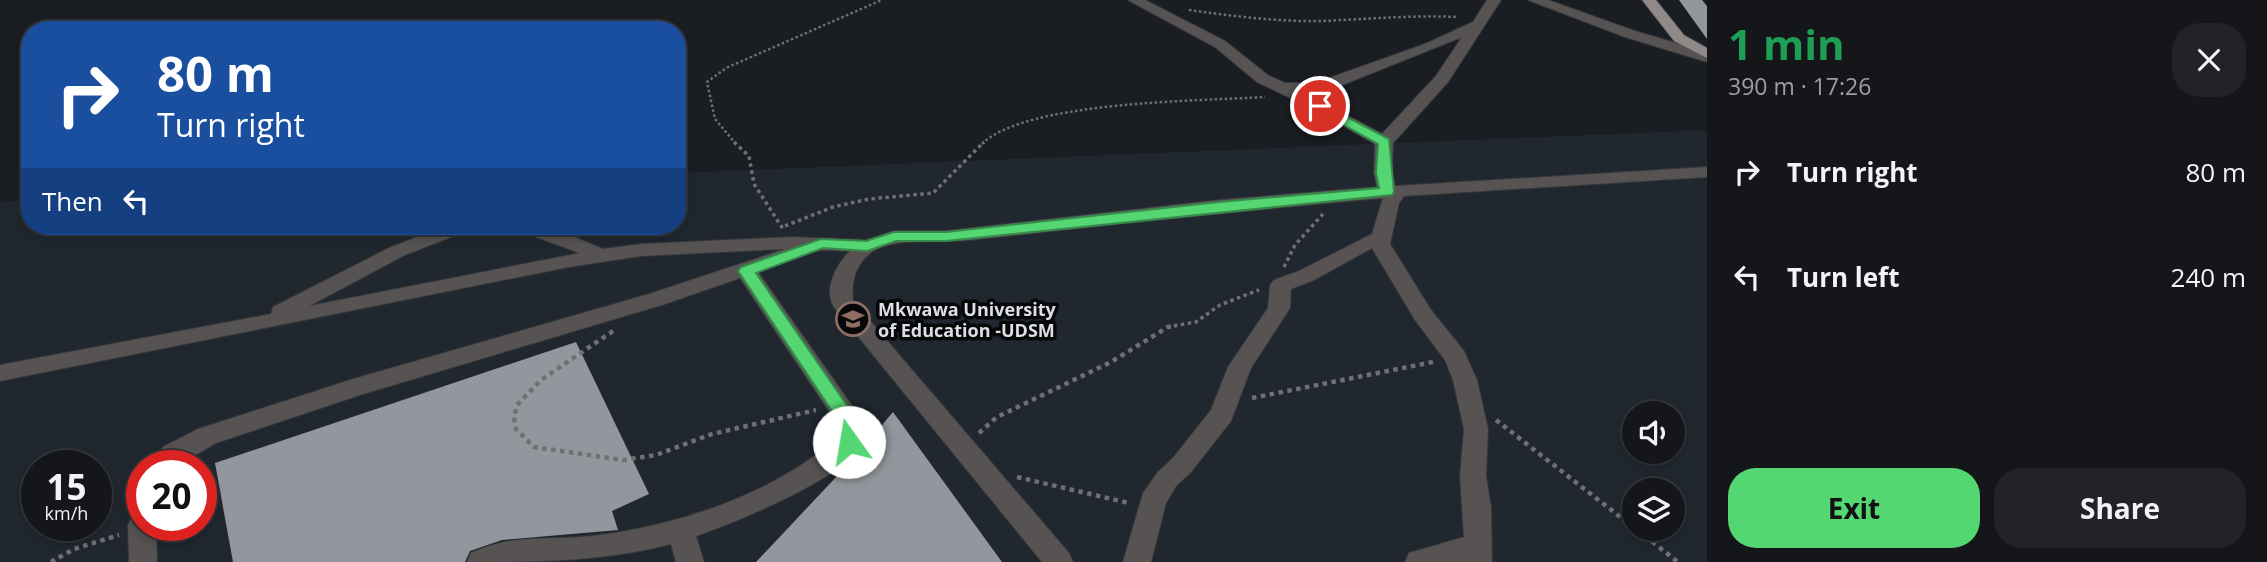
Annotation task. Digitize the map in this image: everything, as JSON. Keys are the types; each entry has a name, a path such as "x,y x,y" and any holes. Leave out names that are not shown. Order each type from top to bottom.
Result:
{"main road":[{"path":"1649,0 1679,38 1707,55"}],"street":[{"path":"1135,0 1220,44 1238,56 1253,73 1384,142"},
{"path":"1419,562 1477,553 1474,476 1476,429 1456,357 1412,298 1384,253 1380,238 1392,215 1393,191 1383,173 1384,142 1442,79 1494,0"},
{"path":"1535,0 1630,34 1707,55"},
{"path":"1284,90 1316,88 1336,82 1361,70 1430,47 1480,21"},
{"path":"0,373 641,250 787,235 821,244 867,246 894,237 946,237 1219,206 1393,191 1707,172"},
{"path":"258,324 398,251 439,235"},
{"path":"547,235 582,246 600,256"},
{"path":"1138,562 1152,504 1167,479 1207,435 1222,414 1240,367 1279,308 1279,285 1297,282 1365,243 1380,238"},
{"path":"180,450 207,436 353,388 746,271 821,244"},
{"path":"867,246 845,271 841,282 842,302 1059,562"},
{"path":"481,562 507,550 587,549 681,531 803,478 849,442 851,429 839,406 746,271"},
{"path":"681,531 690,562"},
{"path":"142,541 143,562"}],"path":[{"path":"882,0 726,68 707,82 715,119 724,133 749,156 754,184 787,235 818,210 869,199 933,193 992,134 1019,124 1086,108 1284,90"},
{"path":"1185,9 1267,19 1332,21 1416,14 1480,21"},
{"path":"1152,504 1101,498 980,467 976,435 997,416 1111,362 1168,327 1196,323 1220,305 1267,286 1279,285 1289,256 1307,230 1327,210 1354,195"},
{"path":"619,327 529,390 517,405 514,418 516,429 527,441 545,449 623,460 656,455 740,426 839,406"},
{"path":"1228,400 1456,357"},
{"path":"1468,396 1541,457 1678,562"},
{"path":"51,562 74,549 126,532"}],"shaded area":[{"name":"Mkwawa University of Education -UDSM","path":"1707,130 1707,562 0,562 0,202 21,201 21,235 686,235 686,173"}],"building":[{"path":"1679,0 1702,0 1707,6 1707,39"},
{"path":"576,342 649,494 612,511 618,530 502,540 470,551 465,562 233,562 217,462"},
{"path":"893,412 1002,562 756,562 855,457"}],"place":[{"name":"Mkwawa University of Education -UDSM","path":"853,319"}],"route":[{"path":"849,442 851,429 846,417 746,271 821,244 867,246 894,237 946,237 1219,206 1387,192 1383,173 1384,142 1320,106"}]}
